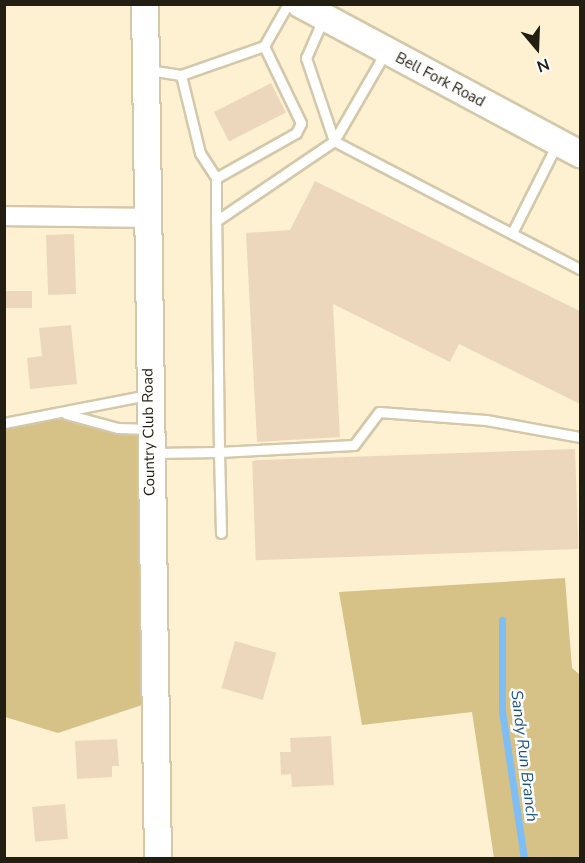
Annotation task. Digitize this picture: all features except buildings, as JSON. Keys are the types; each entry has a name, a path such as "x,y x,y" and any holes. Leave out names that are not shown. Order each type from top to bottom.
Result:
{"main road":[{"name":"Country Club Road","path":"145,4 145,218 158,858"},
{"name":"Bell Fork Road","path":"300,4 569,148"}],"street":[{"path":"4,216 145,218"}],"lane":[{"path":"145,69 181,75 264,46 288,4"},
{"path":"324,17 306,58 334,141 580,269"},
{"path":"216,178 296,133 301,123 264,46"},
{"path":"216,221 334,141 386,51"},
{"path":"181,75 200,153 216,178 221,533"},
{"path":"512,233 569,148"},
{"path":"4,423 63,413 148,394"},
{"path":"63,413 118,428 149,441 219,452 354,445 380,412 486,420 580,437"}],"shaded area":[{"path":"63,413 118,428 149,429 154,701 58,733 5,717 5,423"},
{"path":"565,578 572,668 580,675 580,858 494,858 472,712 362,725 339,592"}],"waterway":[{"name":"Sandy Run Branch","path":"502,620 502,711 524,858"}]}
